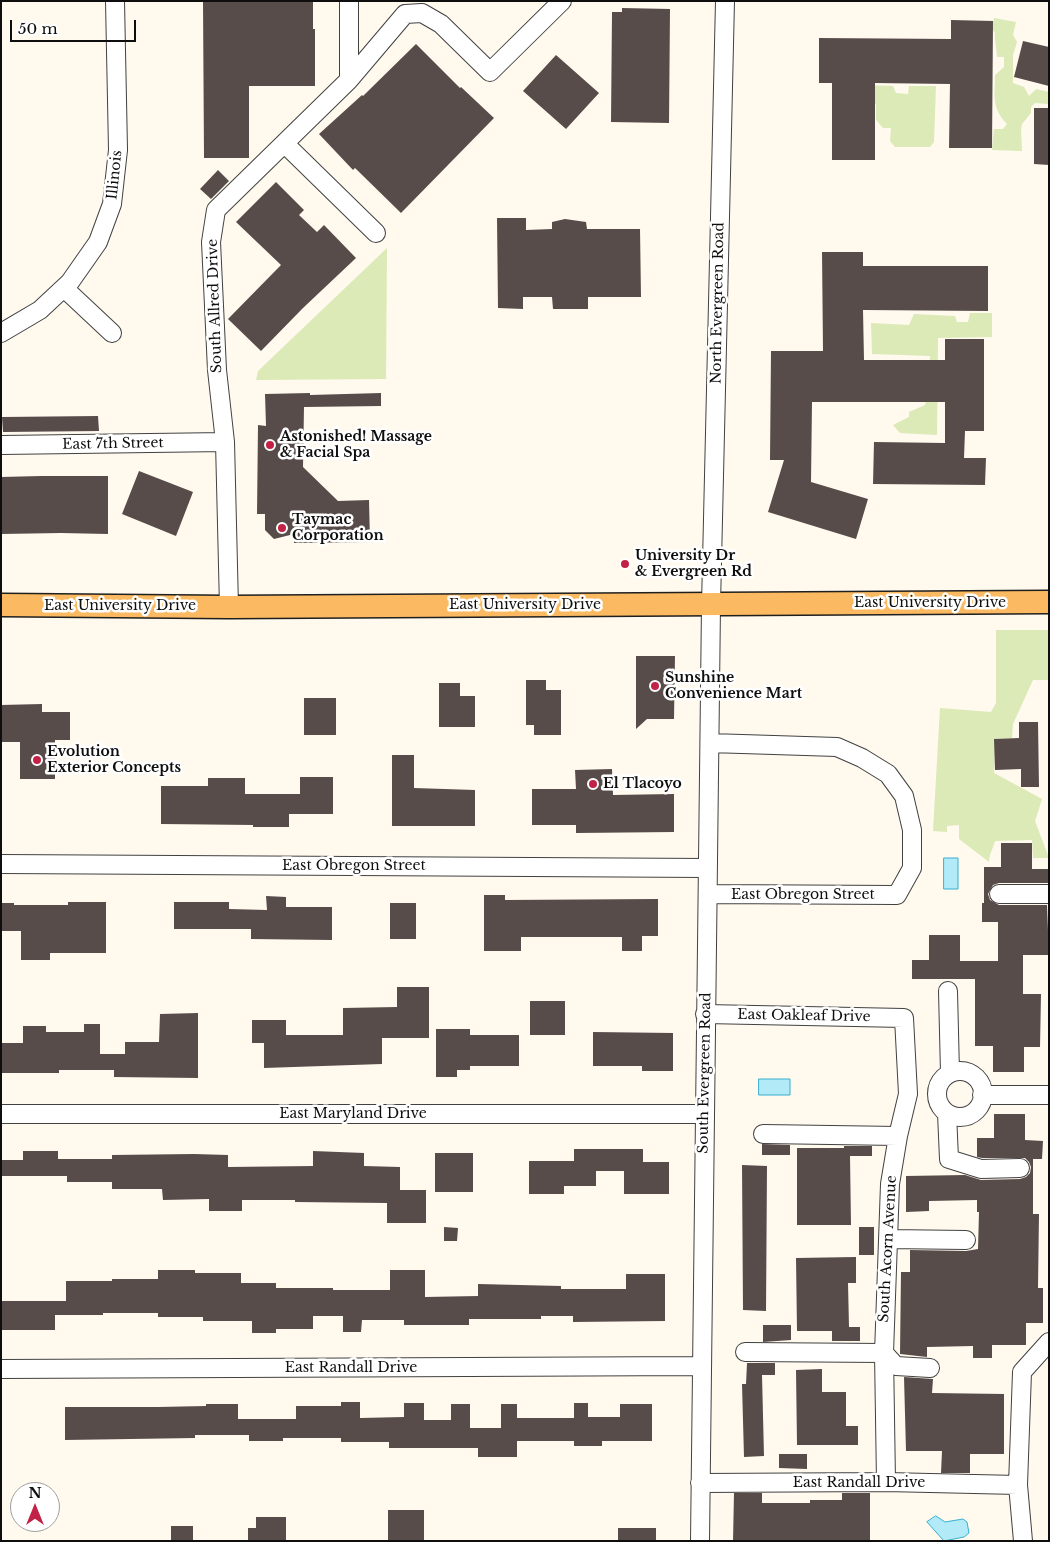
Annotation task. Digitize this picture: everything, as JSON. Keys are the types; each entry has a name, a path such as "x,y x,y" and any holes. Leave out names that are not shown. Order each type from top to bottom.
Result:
{"main road":[{"name":"East University Drive","path":"1,605 230,607 1049,602"}],"street":[{"name":"Illinois","path":"1,333 40,310 70,282 98,242 112,204 118,150 116,1"},
{"path":"349,1 349,80"},
{"name":"South Allred Drive","path":"230,607 225,442 217,370 211,242 216,210 349,80 406,14 422,13 441,24 490,72 562,1"},
{"name":"North Evergreen Road","path":"711,605 725,1"},
{"path":"285,144 376,233"},
{"path":"64,288 112,333"},
{"name":"East 7th Street","path":"1,445 225,442"},
{"name":"South Evergreen Road","path":"700,1541 711,605"},
{"name":"East Obregon Street","path":"708,894 897,895 912,868 912,830 904,796 888,774 862,758 837,747 710,743"},
{"name":"East Obregon Street","path":"1,864 707,868"},
{"path":"1000,894 1049,894"},
{"path":"948,991 950,1073"},
{"name":"East Oakleaf Drive","path":"705,1014 904,1018"},
{"name":"South Acorn Avenue","path":"886,1482 884,1353 890,1184 898,1136 908,1094 904,1018"},
{"path":"957,1071 970,1073 979,1082 982,1095 978,1108 967,1115 960,1116 947,1112 942,1108 937,1095 940,1082 950,1073 957,1071"},
{"path":"908,1094 937,1095"},
{"path":"982,1095 1049,1095"},
{"path":"947,1112 949,1159 981,1169 1020,1168"},
{"name":"East Maryland Drive","path":"1,1114 705,1114"},
{"path":"763,1134 898,1136"},
{"path":"888,1239 966,1240"},
{"path":"1023,1541 1018,1485 1022,1372 1049,1342"},
{"path":"745,1352 884,1353 896,1366 930,1368"},
{"name":"East Randall Drive","path":"1,1369 701,1366"},
{"name":"East Randall Drive","path":"700,1483 886,1482 1018,1485"}],"green space":[{"path":"994,18 1016,22 1013,35 1017,42 1013,55 1013,83 1024,87 1029,96 1036,89 1049,92 1049,104 1035,103 1031,107 1031,113 1022,124 1022,151 992,150 994,129 1003,129 1007,124 998,112 995,101 995,75 1004,67 1004,57 997,57 995,33 992,29"},
{"path":"862,85 893,86 896,93 908,94 909,86 936,86 934,142 930,147 895,147 890,141 891,128 883,128 876,120 876,104 850,102"},
{"path":"387,248 386,379 256,380 258,371"},
{"path":"970,313 992,313 992,337 938,338 937,435 900,433 893,425 909,417 909,412 925,405 929,391 930,356 872,354 871,323 909,325 914,314 955,316 957,322 968,322"},
{"path":"996,630 1049,630 1049,680 1033,680 1013,724 1012,738 995,739 994,773 1042,799 1035,821 1049,858 1033,858 1032,840 995,841 989,862 959,839 959,825 947,826 947,832 933,831 940,708 991,712 996,703"}],"water":[{"path":"944,858 958,858 958,889 944,889"},
{"path":"759,1079 790,1079 790,1095 759,1095"},
{"path":"936,1516 945,1522 963,1519 967,1522 969,1533 964,1537 944,1541 927,1522"}],"building":[{"path":"203,1 313,1 315,86 249,86 249,158 204,158"},
{"path":"622,8 670,9 669,123 611,122 612,12 622,12"},
{"path":"951,20 993,21 992,148 949,148 950,84 875,83 875,160 832,160 832,83 819,83 819,38 951,39"},
{"path":"1023,41 1049,47 1049,86 1014,77"},
{"path":"416,44 460,88 494,118 401,213 355,168 353,170 319,134 363,96"},
{"path":"556,55 599,93 566,129 523,91"},
{"path":"1034,108 1049,108 1049,165 1034,164"},
{"path":"218,170 229,181 211,199 200,189"},
{"path":"276,182 304,210 299,215 317,232 324,225 356,258 261,351 228,319 281,265 236,222"},
{"path":"497,218 526,218 526,230 552,229 552,222 565,219 586,222 587,229 640,229 641,297 588,297 588,309 553,309 552,297 523,297 523,309 498,308"},
{"path":"822,252 863,252 863,266 988,266 988,311 863,310 864,360 945,360 945,339 984,339 984,431 965,431 964,458 986,458 985,485 873,484 874,442 945,443 945,402 812,402 811,482 868,499 856,539 768,512 784,460 770,460 771,351 823,351"},
{"path":"310,393 310,395 381,393 381,406 304,407 303,467 338,501 369,500 370,542 294,543 294,534 274,539 265,530 265,514 257,514 258,425 266,426 265,394"},
{"path":"98,416 99,431 3,432 2,417"},
{"path":"139,471 193,492 176,536 122,514"},
{"path":"108,476 108,534 1,534 1,477"},
{"name":"Sunshine Convenience Mart","path":"636,656 675,656 674,719 647,719 636,729"},
{"path":"526,680 546,680 546,690 561,690 561,735 534,735 534,725 526,725"},
{"path":"439,683 460,683 460,696 475,696 475,727 439,727"},
{"path":"304,698 336,698 336,735 304,735"},
{"name":"Evolution Exterior Concepts","path":"42,704 42,712 70,712 70,740 55,740 55,779 20,779 20,742 1,742 1,705"},
{"path":"1019,722 1038,722 1039,787 1021,787 1021,769 995,770 994,739 1019,738"},
{"path":"392,755 414,755 414,788 475,790 475,826 392,826"},
{"path":"612,769 613,795 674,794 674,832 576,833 576,825 532,825 532,789 576,789 575,770"},
{"path":"300,777 333,777 333,814 289,814 289,827 161,824 161,786 208,786 208,778 245,778 245,794 300,794"},
{"path":"1001,843 1032,843 1032,869 1049,869 1049,883 999,883 993,885 988,894 990,900 999,905 1047,905 1049,955 1023,955 1023,994 1041,994 1040,1047 1024,1047 1024,1072 993,1072 993,1046 975,1046 975,979 912,979 912,960 929,960 929,935 960,935 960,961 998,961 998,922 982,922 982,903 984,903 984,867 1001,867"},
{"path":"484,895 505,895 505,900 658,899 658,936 642,936 642,951 622,951 622,937 521,937 521,951 484,951"},
{"path":"266,896 286,897 286,907 332,907 332,940 251,939 251,929 174,929 174,902 229,902 229,909 267,910"},
{"path":"68,902 106,902 106,953 50,953 50,960 21,960 21,931 1,931 1,903 14,903 14,905 68,905"},
{"path":"390,903 416,903 416,939 390,939"},
{"path":"397,987 429,987 429,1038 382,1038 382,1064 264,1068 264,1043 252,1043 252,1020 286,1020 286,1035 343,1035 343,1008 397,1007"},
{"path":"530,1001 565,1001 565,1035 530,1035"},
{"path":"198,1013 198,1078 114,1077 114,1070 59,1070 59,1073 1,1073 1,1043 23,1043 23,1026 46,1026 46,1032 84,1032 84,1024 100,1024 100,1054 125,1054 125,1042 159,1042 160,1014"},
{"path":"436,1029 470,1029 470,1035 519,1035 519,1066 470,1066 470,1070 457,1070 457,1077 436,1077"},
{"path":"593,1032 673,1033 673,1071 642,1071 642,1066 593,1066"},
{"path":"994,1114 1025,1114 1025,1140 1043,1141 1042,1159 1033,1159 1033,1214 1039,1214 1038,1288 1043,1288 1043,1323 1026,1323 1026,1345 992,1345 992,1358 973,1358 973,1346 927,1347 927,1357 900,1354 901,1272 910,1272 910,1250 966,1251 978,1249 979,1212 977,1212 977,1200 929,1201 929,1211 906,1212 906,1176 965,1175 981,1180 1020,1179 1026,1177 1030,1173 1031,1167 1025,1158 977,1157 977,1138 994,1138"},
{"path":"762,1144 790,1145 790,1155 762,1155"},
{"path":"844,1146 872,1146 872,1156 850,1156 851,1225 797,1225 797,1148 844,1148"},
{"path":"574,1149 643,1149 643,1162 669,1162 669,1194 624,1194 624,1171 596,1171 596,1186 564,1186 564,1194 529,1194 529,1161 574,1161"},
{"path":"23,1151 58,1151 58,1159 112,1159 112,1155 228,1155 228,1167 313,1166 313,1151 364,1153 364,1166 400,1167 400,1190 426,1190 426,1223 387,1223 387,1203 242,1200 242,1211 209,1211 209,1199 163,1200 162,1189 112,1189 112,1182 67,1182 67,1176 1,1176 1,1160 23,1160"},
{"path":"435,1153 473,1153 473,1192 435,1192"},
{"path":"742,1165 767,1166 766,1311 743,1310"},
{"path":"444,1227 458,1228 457,1241 444,1241"},
{"path":"859,1227 874,1227 874,1255 859,1255"},
{"path":"856,1257 856,1283 848,1283 849,1327 860,1327 860,1341 832,1341 832,1331 797,1331 796,1258"},
{"path":"158,1270 195,1270 195,1273 241,1273 241,1283 276,1283 276,1288 390,1290 390,1270 425,1270 425,1297 478,1296 478,1284 561,1286 561,1289 626,1289 626,1274 665,1274 665,1321 573,1322 573,1316 541,1316 541,1319 469,1319 469,1325 404,1325 404,1320 362,1320 361,1332 343,1332 343,1316 313,1316 313,1329 276,1329 276,1333 252,1333 252,1321 203,1321 203,1317 158,1317 158,1313 103,1313 103,1315 55,1315 55,1330 1,1330 1,1301 66,1301 66,1281 158,1279"},
{"path":"763,1325 791,1325 791,1340 763,1342"},
{"path":"747,1363 775,1363 775,1375 762,1375 764,1456 744,1457 742,1384 746,1384"},
{"path":"822,1369 822,1392 846,1392 846,1426 858,1426 858,1445 797,1445 796,1370"},
{"path":"904,1377 933,1379 932,1393 1004,1394 1004,1454 970,1454 970,1473 941,1473 942,1451 906,1451"},
{"path":"341,1402 360,1402 360,1418 404,1417 404,1403 424,1403 424,1420 451,1420 451,1404 470,1404 470,1428 501,1428 501,1404 517,1404 517,1418 574,1418 574,1403 588,1403 588,1417 620,1417 620,1404 652,1404 652,1441 602,1441 602,1446 574,1446 574,1441 517,1441 517,1457 478,1457 478,1448 389,1448 389,1442 341,1442 341,1438 283,1438 283,1441 249,1441 249,1435 195,1435 195,1438 65,1440 65,1407 158,1407 238,1404 238,1419 296,1419 296,1406 341,1406"},
{"path":"779,1454 807,1454 807,1469 779,1468"},
{"path":"734,1493 762,1493 762,1503 810,1503 810,1500 842,1500 842,1493 870,1493 870,1541 733,1541"},
{"path":"388,1510 424,1510 424,1541 388,1541"},
{"path":"256,1517 286,1517 286,1541 248,1541 248,1528 256,1528"},
{"path":"171,1526 193,1526 193,1541 171,1541"},
{"path":"618,1528 656,1528 656,1541 618,1541"}],"place":[{"name":"Astonished! Massage & Facial Spa","path":"270,445"},
{"name":"Taymac Corporation","path":"282,528"},
{"name":"University Dr & Evergreen Rd","path":"625,564"},
{"name":"Sunshine Convenience Mart","path":"655,686"},
{"name":"Evolution Exterior Concepts","path":"37,760"},
{"name":"El Tlacoyo","path":"593,784"}]}
